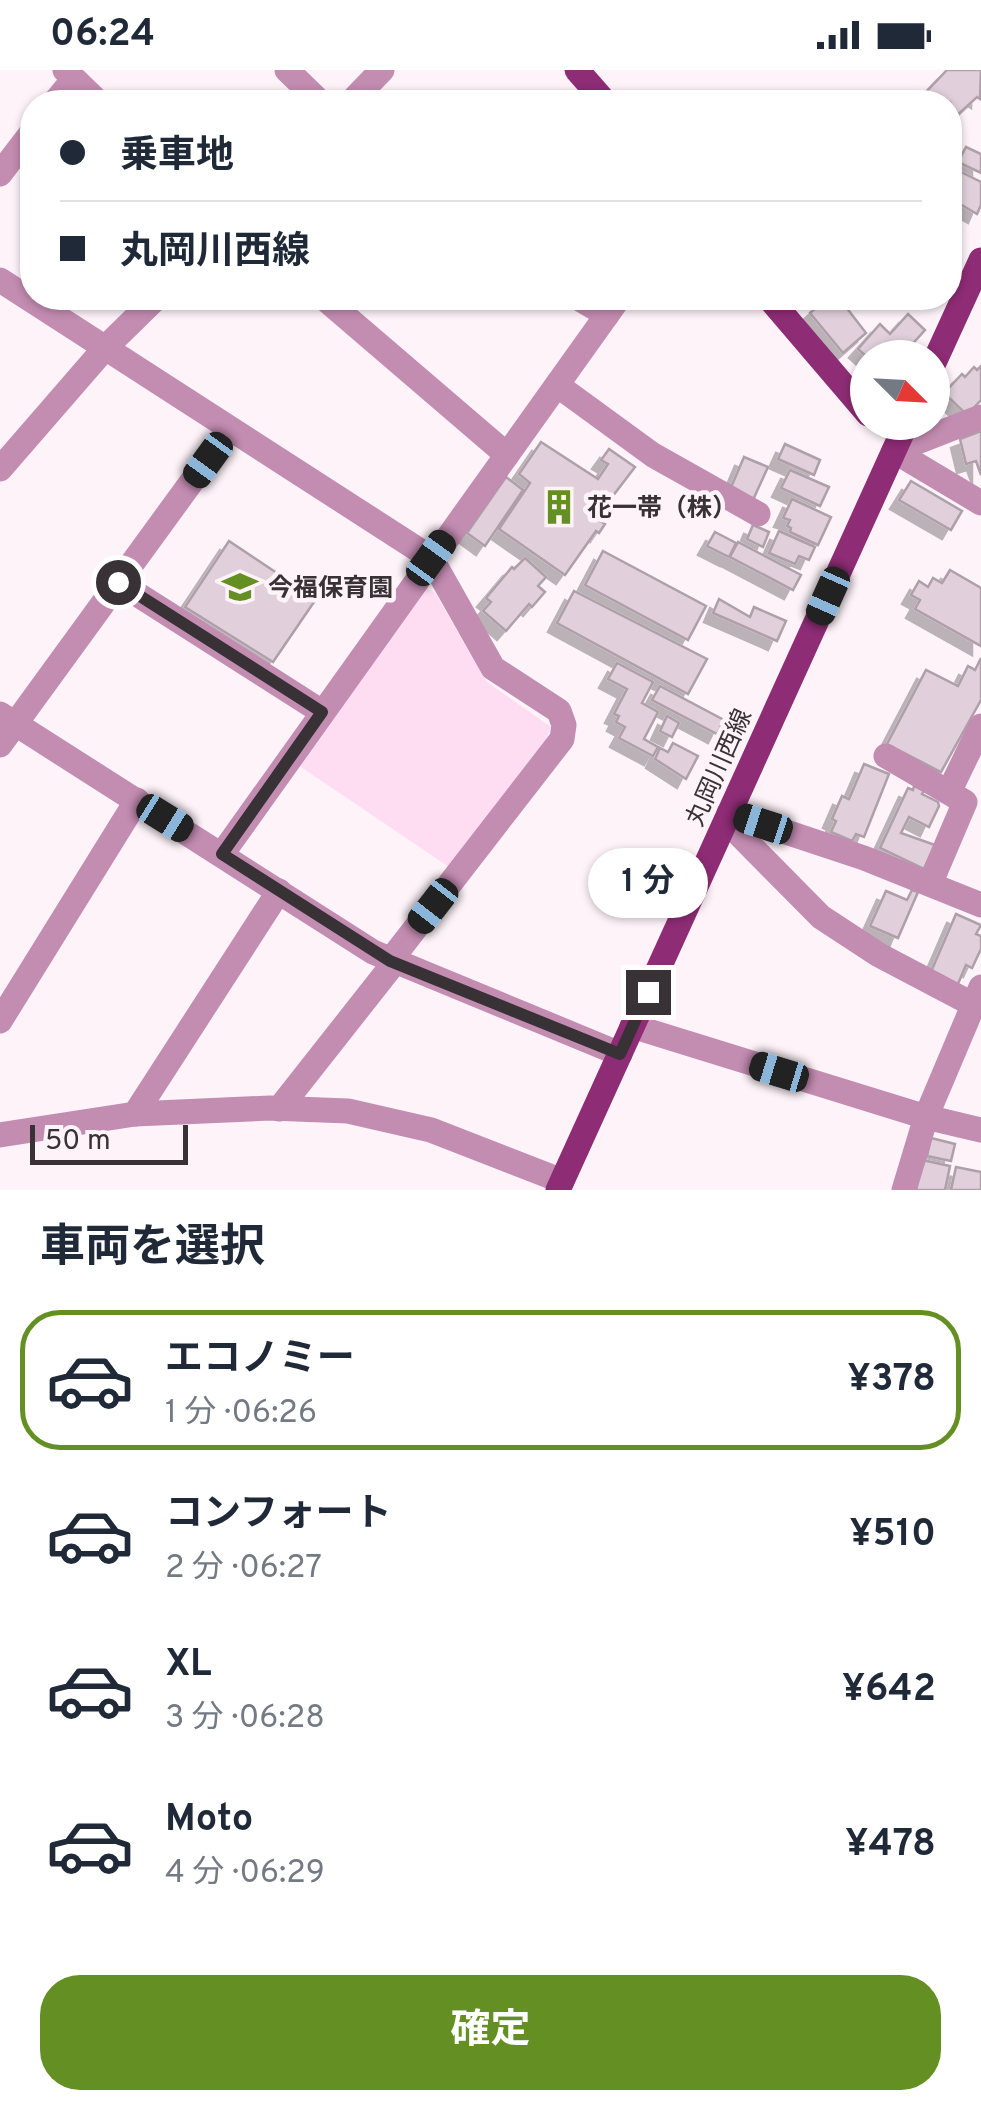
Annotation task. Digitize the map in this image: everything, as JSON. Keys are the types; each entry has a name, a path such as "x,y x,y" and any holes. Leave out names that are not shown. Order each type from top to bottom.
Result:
{"main road":[{"path":"577,70 594,90"},
{"path":"962,301 981,260"},
{"path":"780,310 850,393"},
{"path":"944,340 958,310"},
{"path":"886,440 894,451"},
{"name":"丸岡川西線","path":"560,1186 899,440"}],"street":[{"path":"288,70 308,90"},
{"path":"363,90 382,70"},
{"path":"0,174 20,148"},
{"path":"46,310 431,558 493,668 559,711 564,725 562,739 279,1109"},
{"path":"0,469 105,348 144,310"},
{"path":"338,310 506,455"},
{"path":"222,854 610,310"},
{"path":"557,385 653,455 758,514"},
{"path":"894,451 981,417"},
{"path":"230,429 5,727 137,800 392,962 620,1054"},
{"path":"894,451 981,503"},
{"path":"118,582 322,712"},
{"path":"949,792 981,726"},
{"path":"886,756 965,802 930,884"},
{"path":"0,1021 137,800"},
{"path":"728,817 864,858 981,905"},
{"path":"728,817 821,917 879,955 977,996 971,1038 926,1118 904,1190"},
{"path":"135,1114 279,891"},
{"path":"632,1026 926,1118 981,1130"},
{"path":"0,1135 135,1114 348,1111 430,1130 560,1186"}],"shaded area":[{"path":"426,588 435,593 487,682 551,727 546,739 449,867 298,765"}],"building":[{"path":"947,70 981,70 980,99 977,97 962,111 962,90 928,90"},
{"path":"966,147 981,154 981,173 962,164"},
{"path":"962,172 981,182 977,214 962,205"},
{"path":"813,310 848,310 866,333 858,340 850,340 850,347 843,353 810,313"},
{"path":"908,314 925,330 916,340 866,340 880,324 890,334"},
{"path":"981,366 981,400 967,415 950,399 950,387 962,374 965,377 974,367 977,370"},
{"path":"981,431 981,475 976,461 966,464 960,439"},
{"name":"花一帯（株）","path":"541,442 598,479 608,464 601,460 609,449 635,467 596,518 605,524 565,575 499,529 530,483 519,474"},
{"path":"785,444 820,460 814,475 778,459"},
{"path":"744,457 768,467 752,502 729,492"},
{"path":"790,470 829,487 820,506 781,488"},
{"path":"506,477 523,490 485,546 467,533"},
{"path":"911,481 962,511 951,530 899,500"},
{"path":"792,499 831,517 818,545 790,532 790,520 783,518"},
{"path":"753,525 769,532 763,547 747,539"},
{"path":"779,531 815,547 809,560 799,556 795,564 769,553"},
{"path":"715,532 736,543 729,557 707,546"},
{"path":"229,541 316,599 273,662 185,607"},
{"path":"738,542 801,575 793,590 730,557"},
{"path":"603,551 706,606 688,640 585,585"},
{"path":"525,558 546,577 538,586 545,592 506,631 483,611 491,602 486,598 512,567"},
{"path":"950,570 981,588 981,646 915,609 920,600 911,595 919,581 928,587 933,578 942,583"},
{"path":"574,591 707,659 688,694 557,623"},
{"path":"719,599 750,617 754,607 786,621 777,641 713,613"},
{"path":"981,658 981,700 941,772 887,744 926,670 958,686 968,666 975,670"},
{"path":"617,663 653,682 642,703 658,712 644,739 658,747 653,756 619,738 625,727 616,722 619,716 614,714 627,689 608,679"},
{"path":"660,686 724,720 717,734 652,700"},
{"path":"667,716 679,723 672,737 660,731"},
{"path":"673,743 698,756 686,779 655,759 660,748 668,752"},
{"path":"864,764 889,774 864,837 856,834 852,841 831,832 836,821 832,819 842,796 849,799"},
{"path":"914,786 939,806 929,827 909,817 901,833 935,845 924,869 880,848 908,788 913,790"},
{"path":"912,890 918,892 898,938 870,926 886,891 907,900"},
{"path":"956,914 981,925 976,934 981,936 981,949 972,968 966,965 957,986 930,974"},
{"path":"931,1138 955,1144 951,1161 927,1156"},
{"path":"922,1160 950,1166 945,1190 916,1190"},
{"path":"956,1167 981,1172 981,1190 951,1190"}],"place":[{"name":"花一帯（株）","path":"559,507"},
{"name":"今福保育園","path":"240,587"}],"route":[{"path":"118,582 322,712 222,854 390,961 620,1054 648,992"}]}
